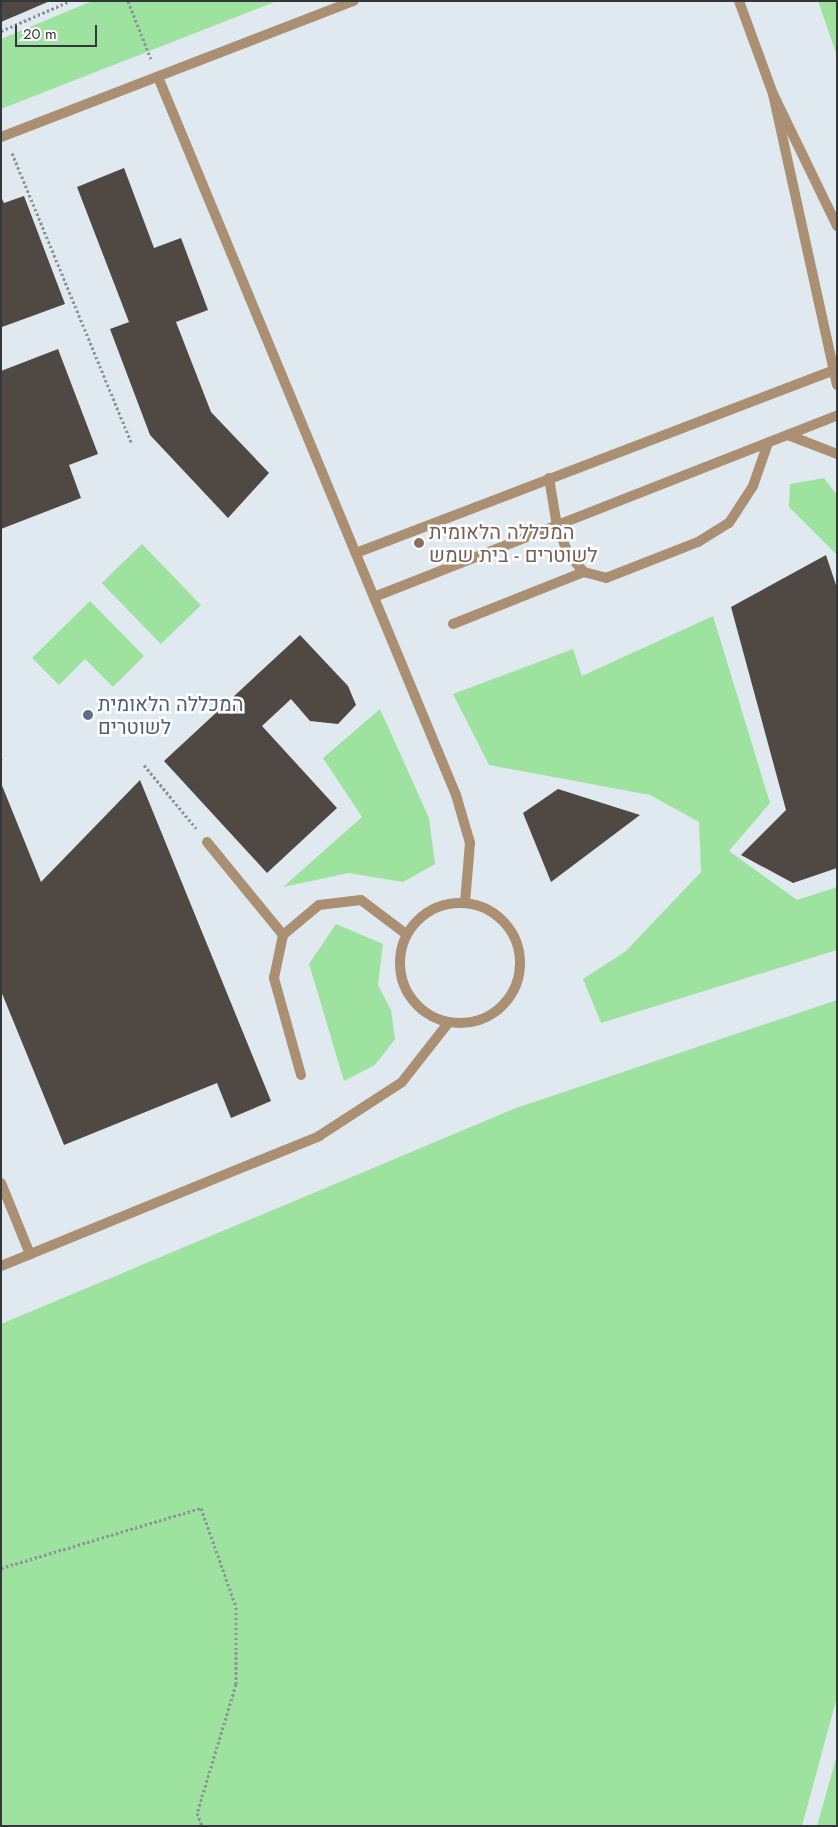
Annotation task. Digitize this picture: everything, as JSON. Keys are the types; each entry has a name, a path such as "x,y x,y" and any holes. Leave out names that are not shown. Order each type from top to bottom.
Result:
{"lane":[{"path":"3,136 354,1"},
{"path":"739,1 773,94 837,226"},
{"path":"158,77 456,794 470,843 465,902"},
{"path":"773,94 837,385"},
{"path":"356,553 834,369"},
{"path":"374,597 837,416"},
{"path":"788,435 837,454"},
{"path":"549,478 557,526 569,555 584,572 606,578 698,542 729,523 753,486 768,443"},
{"path":"453,624 584,572"},
{"path":"207,842 283,935"},
{"path":"301,1075 274,978 283,935 319,906 361,900 406,934"},
{"path":"465,902 496,915 510,931 518,950 519,971 506,1002 490,1015 470,1022 449,1022 429,1015 409,995 401,976 406,934 426,913 445,904 465,902"},
{"path":"1,1266 319,1136 402,1082 449,1022"},
{"path":"1,1183 30,1254"}],"path":[{"path":"1,31 70,1"},
{"path":"128,1 158,77"},
{"path":"3,136 132,444"},
{"path":"144,765 207,842"},
{"path":"1,1568 201,1508 236,1607 236,1684 197,1813 202,1826"}],"green space":[{"path":"92,1 277,1 1,109 1,39"},
{"path":"818,1 837,1 837,56"},
{"path":"824,478 837,495 837,555 789,507 790,484"},
{"path":"142,544 201,605 161,644 102,583"},
{"path":"90,601 144,656 113,687 85,659 59,685 32,658"},
{"path":"713,616 770,803 729,851 797,900 837,887 837,950 601,1023 583,979 626,951 701,872 699,822 650,795 489,765 453,694 573,649 582,676"},
{"path":"380,709 429,818 435,864 403,882 349,873 283,887 362,817 323,758"},
{"path":"336,924 383,944 378,985 391,1010 395,1039 375,1065 344,1081 309,964"},
{"path":"837,1000 837,1697 802,1826 1,1826 1,1324 516,1108"},
{"path":"837,1755 837,1826 817,1826"}],"building":[{"path":"1,1 50,1 1,22"},
{"path":"124,168 154,248 181,238 208,310 176,322 211,412 269,473 228,518 150,435 110,329 129,322 77,187"},
{"path":"24,196 65,304 2,327 1,197 4,203"},
{"path":"58,349 98,454 69,465 81,498 1,529 1,371"},
{"path":"826,555 837,588 837,868 793,883 741,855 786,810 731,607"},
{"path":"300,635 348,686 356,705 338,724 310,721 291,699 262,726 337,808 267,873 164,761"},
{"path":"140,780 271,1101 231,1118 217,1083 64,1145 1,991 1,783 41,882"},
{"path":"558,789 640,815 551,882 523,813"}],"place":[{"name":"המכללה הלאומית לשוטרים - בית שמש","path":"419,543"},
{"name":"המכללה הלאומית לשוטרים","path":"88,715"}]}
